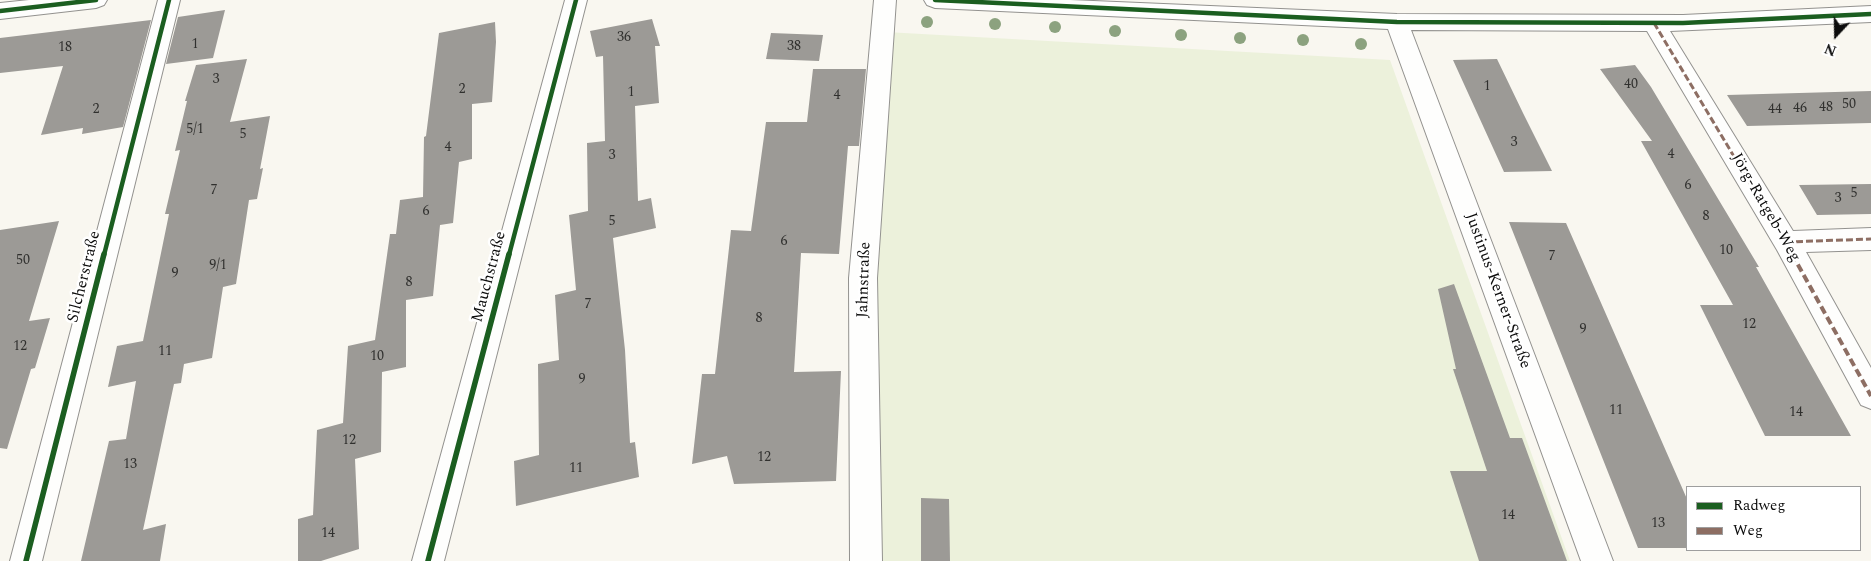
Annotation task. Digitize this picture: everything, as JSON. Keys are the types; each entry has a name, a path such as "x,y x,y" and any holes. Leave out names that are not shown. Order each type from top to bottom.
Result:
{"street":[{"path":"0,12 96,0"},
{"name":"Silcherstraße","path":"26,561 169,0"},
{"name":"Mauchstraße","path":"428,561 576,0"},
{"name":"Jahnstraße","path":"866,561 863,278 885,0"},
{"path":"935,0 1094,5 1397,22 1654,23 1871,14"},
{"path":"1434,0 1443,22"},
{"name":"Justinus-Kerner-Straße","path":"1397,22 1597,561"},
{"name":"Jörg-Ratgeb-Weg","path":"1654,23 1786,242 1871,396"},
{"path":"1786,242 1871,239"}],"green space":[{"path":"886,32 1390,60 1570,561 875,561 868,281"}],"building":[{"path":"225,10 213,58 166,64 178,17"},
{"path":"652,19 660,46 655,46 659,103 635,106 638,201 651,198 656,228 613,238 625,350 630,443 635,442 639,477 516,506 514,461 539,455 538,364 559,360 555,295 576,290 569,215 588,211 587,143 605,141 603,56 596,57 590,31"},
{"path":"151,20 123,127 82,134 83,128 41,135 63,66 0,73 0,38"},
{"path":"495,22 496,42 492,102 472,104 472,159 459,162 453,223 440,225 433,296 406,300 406,367 382,372 381,452 355,459 359,549 321,561 298,561 298,519 313,515 317,430 343,423 348,346 375,340 390,234 396,234 400,200 423,197 424,137 426,136 439,33"},
{"path":"771,33 823,35 819,61 766,59"},
{"path":"247,59 230,122 270,116 260,169 263,168 257,199 249,200 236,284 223,287 212,358 184,364 181,383 174,384 143,530 166,524 160,561 81,561 109,441 126,439 136,381 108,387 117,346 143,341 169,214 165,214 180,150 175,151 187,101 185,101 196,65"},
{"path":"1497,59 1552,171 1504,172 1453,60"},
{"path":"1635,65 1651,87 1759,267 1756,267 1851,436 1765,436 1700,305 1733,305 1641,141 1652,141 1600,69"},
{"path":"813,69 866,69 859,146 848,146 839,254 801,253 794,372 841,371 836,481 734,484 727,456 692,464 702,374 715,374 731,230 751,231 766,122 807,122"},
{"path":"1871,91 1871,123 1747,126 1727,95"},
{"path":"1871,184 1871,214 1817,215 1799,185"},
{"path":"59,221 29,321 50,318 35,368 31,369 7,449 0,448 0,230"},
{"path":"1509,222 1566,223 1686,497 1686,548 1638,548"},
{"path":"1454,284 1510,438 1522,438 1567,561 1479,561 1450,471 1487,471 1453,369 1456,369 1438,289"},
{"path":"921,498 949,499 950,561 921,561"}],"marked path":[{"path":"1654,23 1786,242 1871,396"},
{"path":"1786,242 1871,239"}],"cycle path":[{"path":"0,11 96,0"},
{"path":"26,561 169,0"},
{"path":"428,561 576,0"},
{"path":"935,0 1397,22 1683,23 1871,14"}]}
